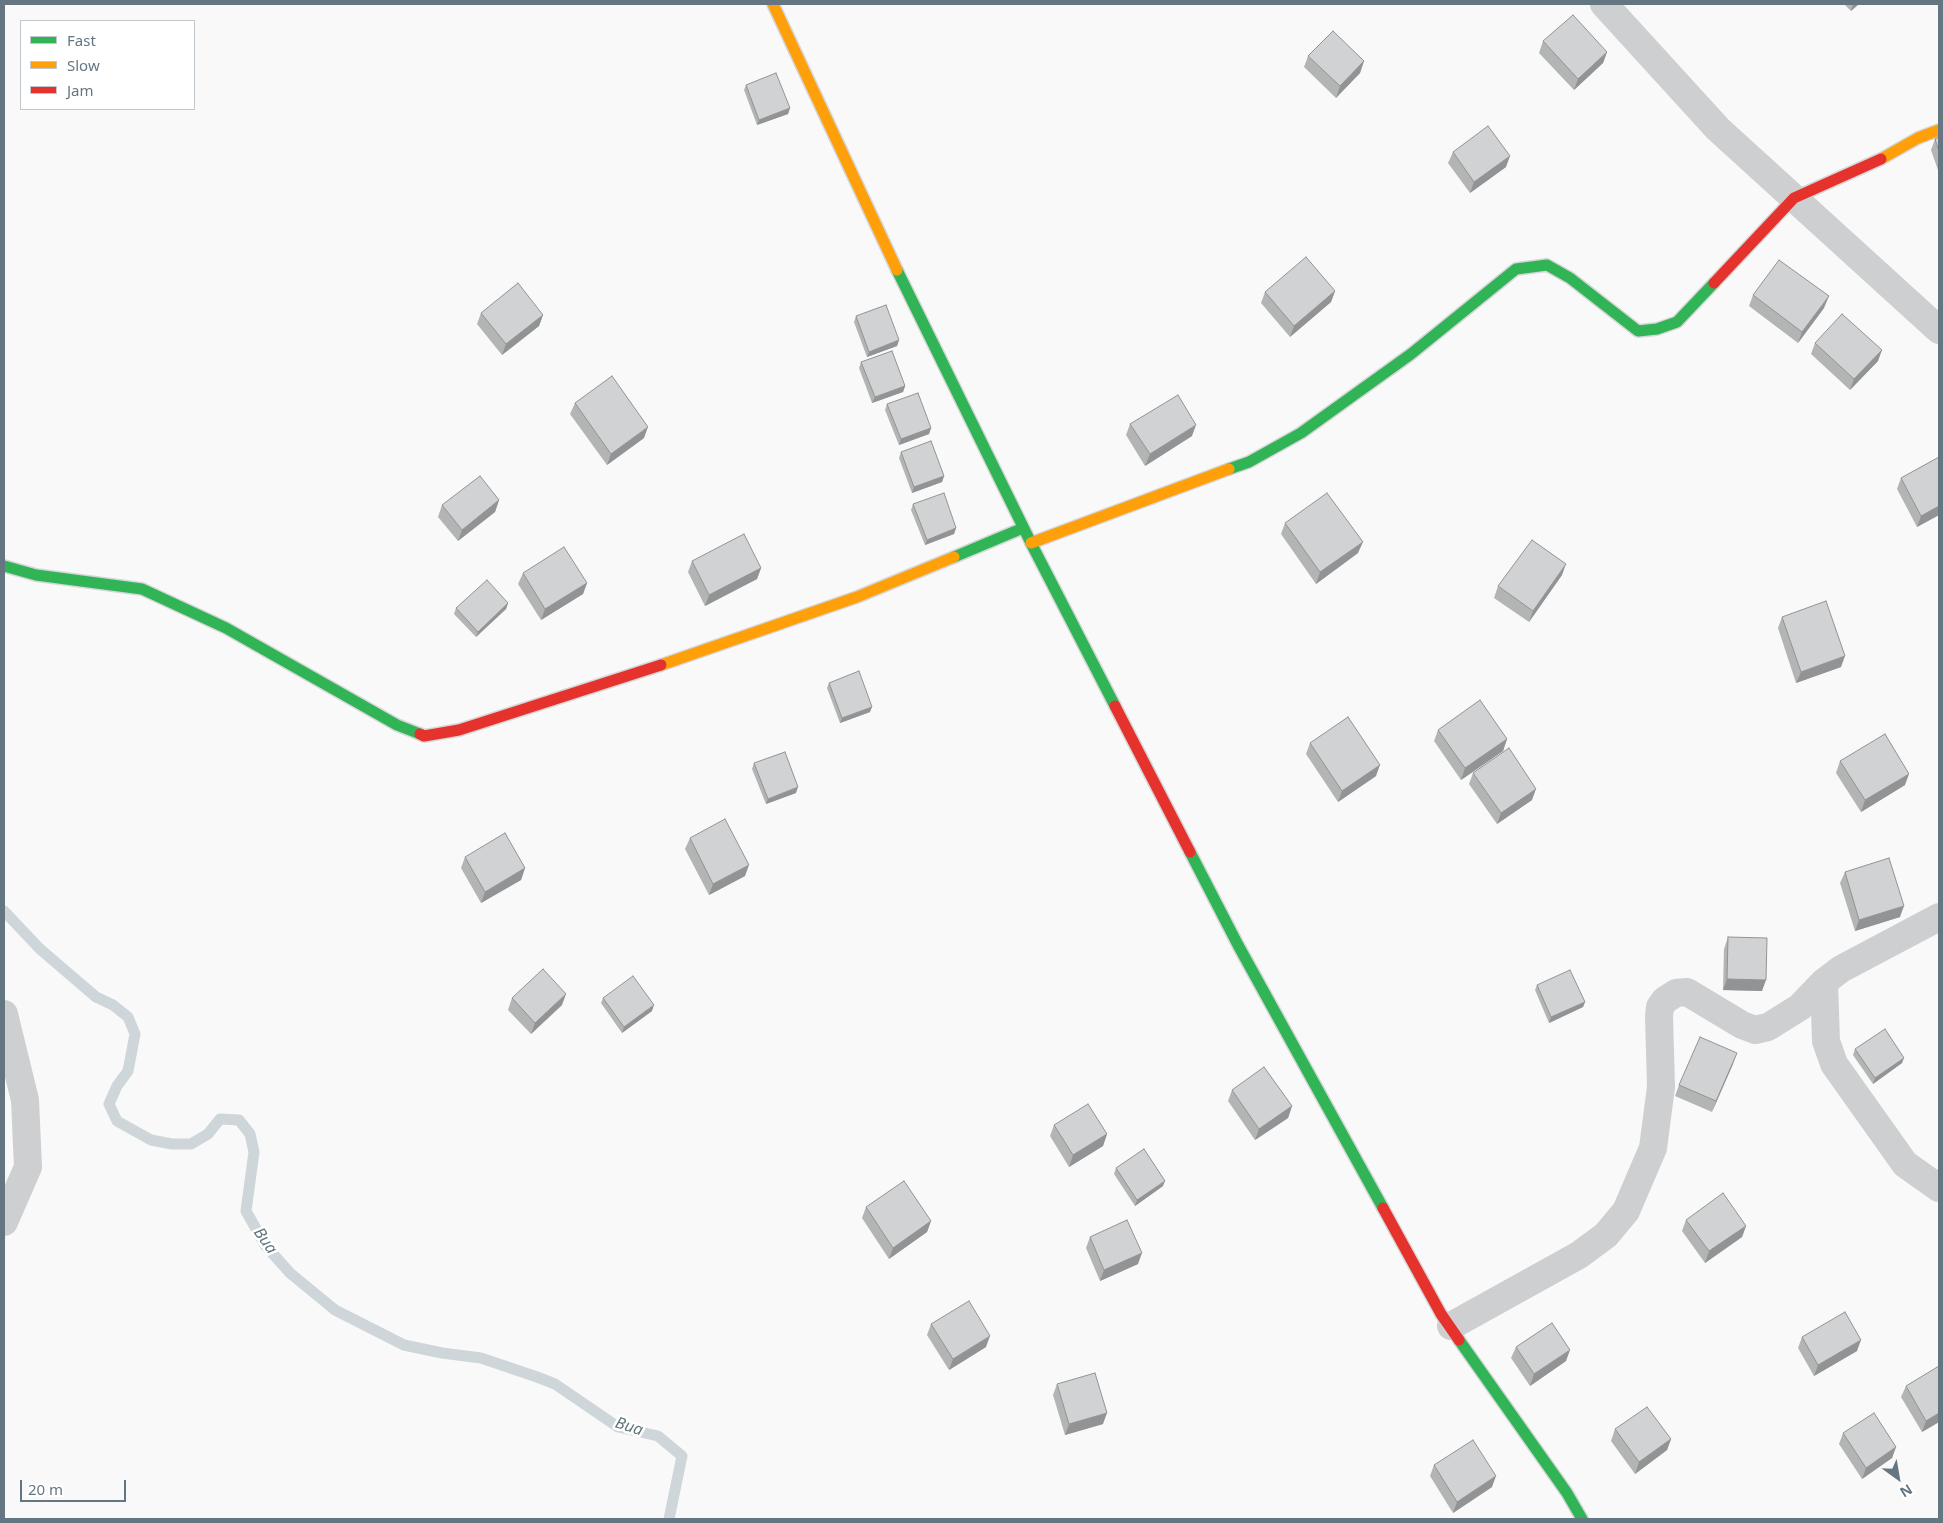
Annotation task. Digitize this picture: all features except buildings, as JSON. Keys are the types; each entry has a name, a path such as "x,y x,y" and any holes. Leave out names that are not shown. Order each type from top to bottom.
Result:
{"street":[{"path":"772,4 914,305 1023,528 1238,945 1442,1314 1567,1493 1582,1519"},
{"path":"1604,4 1718,129 1939,330"},
{"path":"1031,543 1249,462 1301,433 1410,354 1516,269 1547,264 1570,278 1638,331 1657,329 1676,322 1794,198 1895,152 1918,138 1939,130"},
{"path":"4,566 36,574 142,589 226,628 397,726 424,736 459,730 643,671 847,601 1023,528"},
{"path":"1451,1326 1579,1255 1606,1235 1626,1211 1653,1148 1661,1087 1659,1016 1660,1007 1665,1000 1676,993 1687,992 1755,1030 1768,1027 1800,1008 1824,982 1842,969 1939,916"},
{"path":"1824,982 1826,1040 1834,1064 1905,1164 1939,1188"},
{"path":"4,1014 25,1100 28,1167 4,1222"}],"waterway":[{"name":"Bua","path":"4,911 40,949 96,997 113,1005 128,1017 135,1034 128,1071 117,1086 109,1104 117,1121 151,1140 172,1144 191,1144 208,1134 220,1119 239,1120 250,1134 254,1152 246,1211 265,1245 290,1273 335,1310 404,1345 442,1353 481,1358 537,1377 555,1384 618,1427 658,1436 682,1456 669,1519"}],"traffic: fast":[{"path":"1229,469 1249,462 1301,433 1411,354 1516,269 1547,265 1570,278 1638,331 1657,329 1677,322 1714,283"},
{"path":"897,270 1031,543 1115,706"},
{"path":"954,557 1023,528"},
{"path":"4,566 36,575 142,589 226,628 397,725 420,734"},
{"path":"1190,852 1238,945 1383,1208"},
{"path":"1459,1340 1567,1493 1582,1519"}],"traffic: slow":[{"path":"773,4 897,270"},
{"path":"1881,159 1918,138 1939,130"},
{"path":"1031,543 1229,469"},
{"path":"661,665 857,597 954,557"}],"traffic: jam":[{"path":"1714,283 1794,198 1881,159"},
{"path":"420,734 424,736 459,730 661,665"},
{"path":"1115,706 1190,852"},
{"path":"1383,1208 1441,1314 1459,1340"}]}
